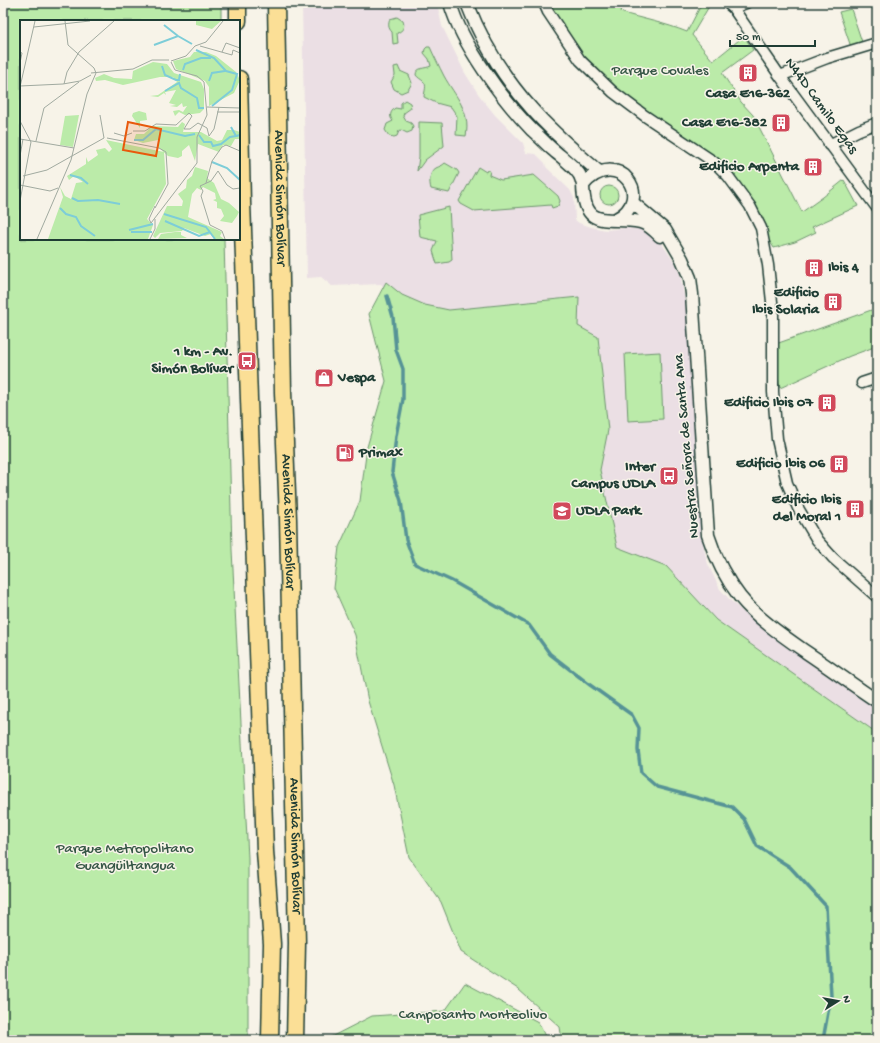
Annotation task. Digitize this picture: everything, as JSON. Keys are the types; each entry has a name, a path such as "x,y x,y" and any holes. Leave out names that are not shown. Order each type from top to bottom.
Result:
{"highway":[{"path":"238,3 238,20"},
{"name":"Avenida Simón Bolívar","path":"276,3 297,943 295,1040"},
{"name":"Avenida Simón Bolívar","path":"240,120 258,663 265,843 272,944 270,1040"}],"street":[{"path":"450,3 470,47 492,82 532,129 580,175 583,185 584,202 593,215 608,221 616,220 623,216 633,203 634,194 632,186 627,178 612,170 599,172 590,177 583,185"},
{"path":"467,3 483,39 511,84 532,110 599,172"},
{"path":"544,3 548,12 580,60 613,92 645,116 714,162 728,176 750,206 761,228 768,265 773,311 773,392 777,439 787,483 798,508 817,540 834,558 877,597"},
{"path":"730,6 746,3"},
{"name":"N44D Camilo Egas","path":"730,6 829,145 877,208"},
{"path":"780,76 827,58 877,43"},
{"path":"829,145 877,123"},
{"name":"Nuestra Señora de Santa Ana","path":"633,203 665,230 682,258 690,278 708,535 715,557 740,597 759,616 792,642 877,701"},
{"name":"Nuestra Señora de Santa Ana","path":"616,220 641,222 653,229 682,258"},
{"path":"862,383 877,378"}],"shaded area":[{"name":"UDLA Park","path":"302,3 437,3 442,26 465,73 479,95 495,115 523,143 526,153 536,154 545,163 546,167 570,190 574,198 575,220 591,227 606,230 625,228 640,229 659,240 673,260 680,274 690,338 694,432 701,524 704,549 708,564 720,589 752,620 877,709 877,1040 396,301 381,284 332,286 321,277 307,278"}],"green space":[{"name":"Parque Metropolitano Guangüiltangua","path":"3,3 221,3 221,20 20,20 20,240 224,240 232,550 248,858 248,1040 3,1040"},
{"name":"Parque Covales","path":"544,3 599,3 608,7 609,3 623,3 620,12 687,32 702,3 711,3 692,35 713,61 744,36 753,50 722,73 741,102 753,115 802,212 844,180 858,206 812,227 816,232 795,242 774,248 728,176 613,92 548,12"},
{"path":"851,9 863,45 851,47 839,12"},
{"path":"397,17 403,21 404,26 401,31 397,33 398,43 393,44 392,32 389,27 389,23 390,19"},
{"path":"427,47 430,47 444,76 461,104 466,119 466,136 456,135 457,116 451,107 436,103 424,97 425,84 416,75 416,72 419,69 431,66 429,59 424,53"},
{"path":"398,66 400,71 409,75 412,83 408,90 401,93 394,89 391,82 395,75 394,67"},
{"path":"405,100 410,103 411,108 404,113 403,116 406,121 411,123 413,126 412,131 407,133 401,130 397,136 389,136 385,130 387,124 393,121 391,118 391,113 395,108 401,109 401,103"},
{"path":"419,122 442,123 444,146 425,160 417,171 419,157"},
{"path":"445,163 457,170 459,173 449,193 431,189 430,183 432,172"},
{"path":"478,167 486,172 487,170 490,171 489,175 501,180 534,175 558,196 560,201 558,206 552,208 551,205 474,211 461,204 459,201"},
{"path":"609,186 615,189 618,195 615,201 609,204 603,201 600,195 603,189"},
{"path":"449,207 452,260 437,264 433,251 437,241 420,237 418,215"},
{"path":"386,282 402,295 425,305 449,310 579,297 578,326 598,337 608,430 600,470 617,547 666,566 716,620 877,733 877,1040 562,1040 560,1027 518,989 461,952 441,902 409,857 394,785 368,701 355,635 334,588 339,547 360,501 367,447 386,381 369,314"},
{"path":"877,308 877,346 850,356 780,388 773,345"},
{"path":"660,352 663,419 628,421 625,354"},
{"name":"Camposanto Monteolivo","path":"465,983 538,1022 547,1040 325,1040 372,1016 445,1011"}],"waterway":[{"path":"387,296 393,317 396,350 403,369 403,399 396,436 392,472 401,501 406,540 415,564 452,581 529,625 550,654 632,715 639,728 638,750 641,773 657,787 732,807 744,819 757,846 790,867 826,906 831,996 823,1040"}],"place":[{"name":"Casa E16-362","path":"748,73"},
{"name":"Casa E16-382","path":"781,123"},
{"name":"Edificio Arpenta","path":"813,167"},
{"name":"Ibis 4","path":"814,268"},
{"name":"Edificio Ibis Solaria","path":"833,302"},
{"name":"1 km - Av. Simón Bolívar","path":"247,361"},
{"name":"Vespa","path":"324,378"},
{"name":"Edificio Ibis 07","path":"827,403"},
{"name":"Primax","path":"345,453"},
{"name":"Edificio Ibis 06","path":"839,464"},
{"name":"Inter Campus UDLA","path":"669,476"},
{"name":"Edificio Ibis del Moral 1","path":"855,509"},
{"name":"UDLA Park","path":"562,511"}]}
